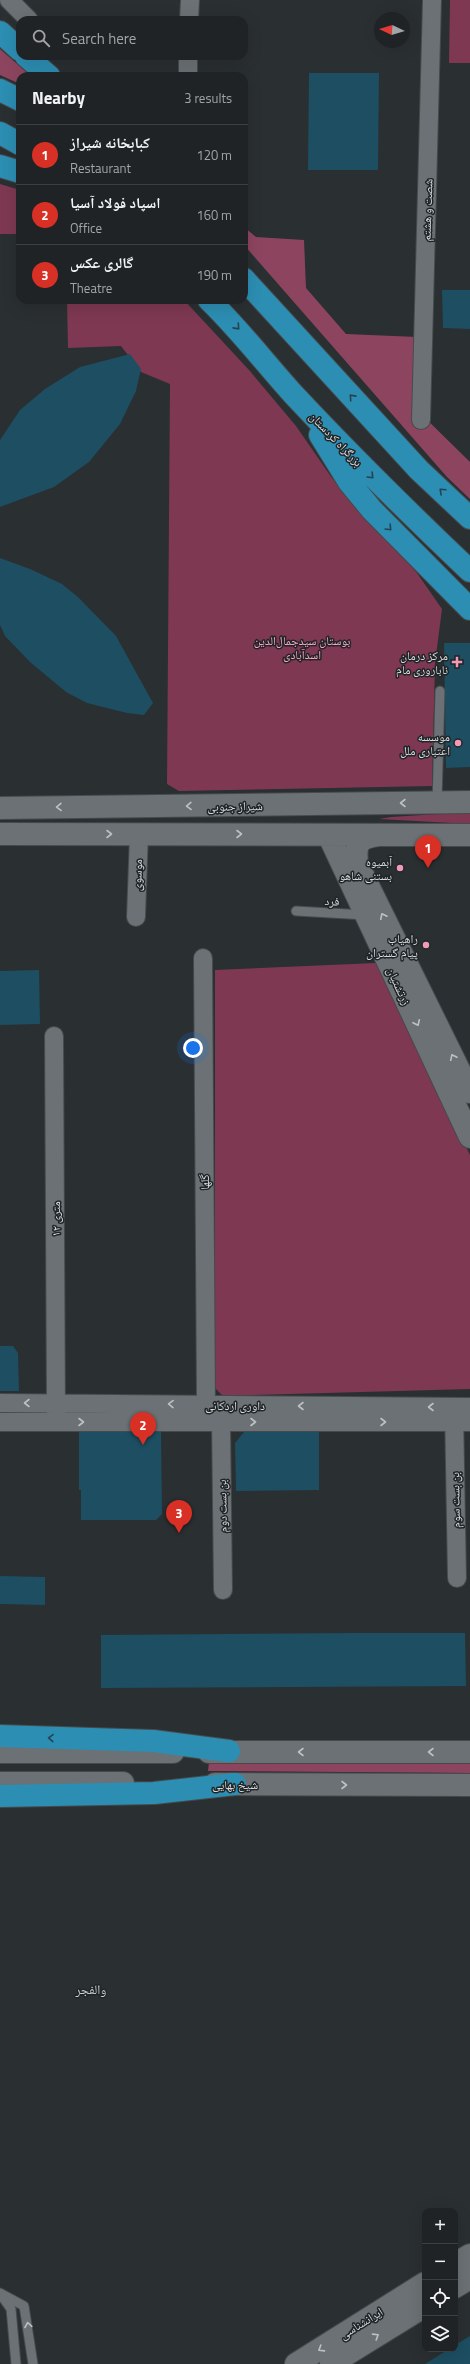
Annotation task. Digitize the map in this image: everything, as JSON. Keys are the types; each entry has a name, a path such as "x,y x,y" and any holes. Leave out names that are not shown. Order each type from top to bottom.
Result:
{"highway":[{"path":"0,32 16,46"},
{"path":"31,60 44,72"},
{"path":"0,90 16,98"},
{"path":"0,134 16,142"},
{"path":"0,166 16,171"},
{"path":"248,283 419,470 470,518"},
{"name":"بزرگراه کردستان","path":"213,304 234,324 293,394 377,482 470,571"},
{"path":"293,394 349,482 372,510 470,609"},
{"path":"0,1736 153,1741 229,1752"},
{"path":"0,1796 154,1793 235,1784"}],"main road":[{"name":"شیراز جنوبی","path":"0,808 470,802"},
{"path":"0,834 329,836 470,835"},
{"name":"زرتشتیان","path":"381,835 366,837 359,842 356,851 357,863 470,1092"},
{"name":"زرتشتیان","path":"329,836 470,1137"},
{"path":"0,1752 470,1752"},
{"name":"شیخ بهایی","path":"0,1782 470,1786"},
{"path":"458,2262 470,2255"},
{"path":"458,2285 470,2278"},
{"name":"ایرانشناسی","path":"296,2364 422,2285"},
{"name":"ایرانشناسی","path":"331,2364 422,2308"}],"street":[{"path":"9,0 25,16"},
{"path":"189,16 190,0"},
{"name":"شصت و هشتم","path":"421,420 432,0"},
{"path":"188,60 188,72"},
{"name":"موسوی","path":"136,917 139,834"},
{"name":"گلها","path":"203,958 206,1405"},
{"name":"۱۲ متری","path":"54,1036 56,1422"},
{"name":"داوری اردکانی","path":"0,1402 206,1405 462,1415"},
{"path":"206,1405 221,1422"},
{"name":"داوری اردکانی","path":"0,1422 221,1422 462,1415"},
{"name":"بن بست سوم","path":"457,1578 462,1415"},
{"name":"بن بست دوم","path":"221,1422 223,1590"}],"lane":[{"path":"437,803 440,691"},
{"name":"فرد","path":"296,911 366,915"},
{"path":"0,2293 11,2309 16,2364"},
{"path":"0,2293 24,2306 33,2364"}],"green space":[{"path":"450,0 470,0 470,63 449,63"},
{"path":"0,184 16,189 16,234 0,234"},
{"name":"بوستان سیدجمال‌الدین اسدآبادی","path":"67,304 188,304 249,370 296,426 332,478 417,573 442,609 435,663 432,786 179,791 167,784 170,384 141,372 121,346 68,348"},
{"path":"470,812 470,824 379,819 391,817"},
{"path":"376,963 470,1155 470,1389 223,1396 215,1388 215,970"}],"shaded area":[{"path":"0,49 26,72 16,72 16,82 0,75"},
{"path":"248,230 256,237 304,240 306,288 346,334 417,337 415,408 470,462 470,499 447,477 248,250"},
{"path":"470,1759 470,1773 208,1771 209,1762"}],"building":[{"path":"309,73 379,73 378,170 308,170"},
{"path":"442,290 470,290 470,329 443,328"},
{"path":"130,354 141,369 136,391 120,424 89,462 54,487 0,507 0,440 20,410 45,389 80,367"},
{"path":"0,558 30,569 62,584 79,598 116,636 153,703 144,715 127,713 87,703 66,692 30,662 5,636 0,625"},
{"path":"444,643 470,643 470,767 446,768"},
{"path":"39,970 40,1024 0,1025 0,971"},
{"path":"0,1346 13,1346 18,1353 19,1391 0,1391"},
{"path":"79,1432 161,1432 162,1514 156,1520 81,1520 81,1490 79,1490"},
{"path":"244,1432 319,1432 319,1490 236,1491 235,1443"},
{"path":"0,1576 45,1577 45,1605 0,1604"},
{"path":"465,1633 466,1686 101,1688 101,1635"},
{"path":"470,2336 470,2364 425,2364 444,2352 458,2352 458,2343"}],"place":[{"name":"مرکز درمان ناباروری مام","path":"457,662"},
{"name":"موسسه اعتباری ملل","path":"458,743"},
{"name":"آبمیوه بستنی شاهو","path":"400,868"},
{"name":"کبابخانه شیراز","path":"428,868"},
{"name":"راهیاب پیام گستران","path":"426,945"},
{"name":"اسپاد فولاد آسیا","path":"143,1445"},
{"name":"گالری عکس","path":"179,1533"}],"district":[{"name":"والفجر","path":"91,1989"}]}
